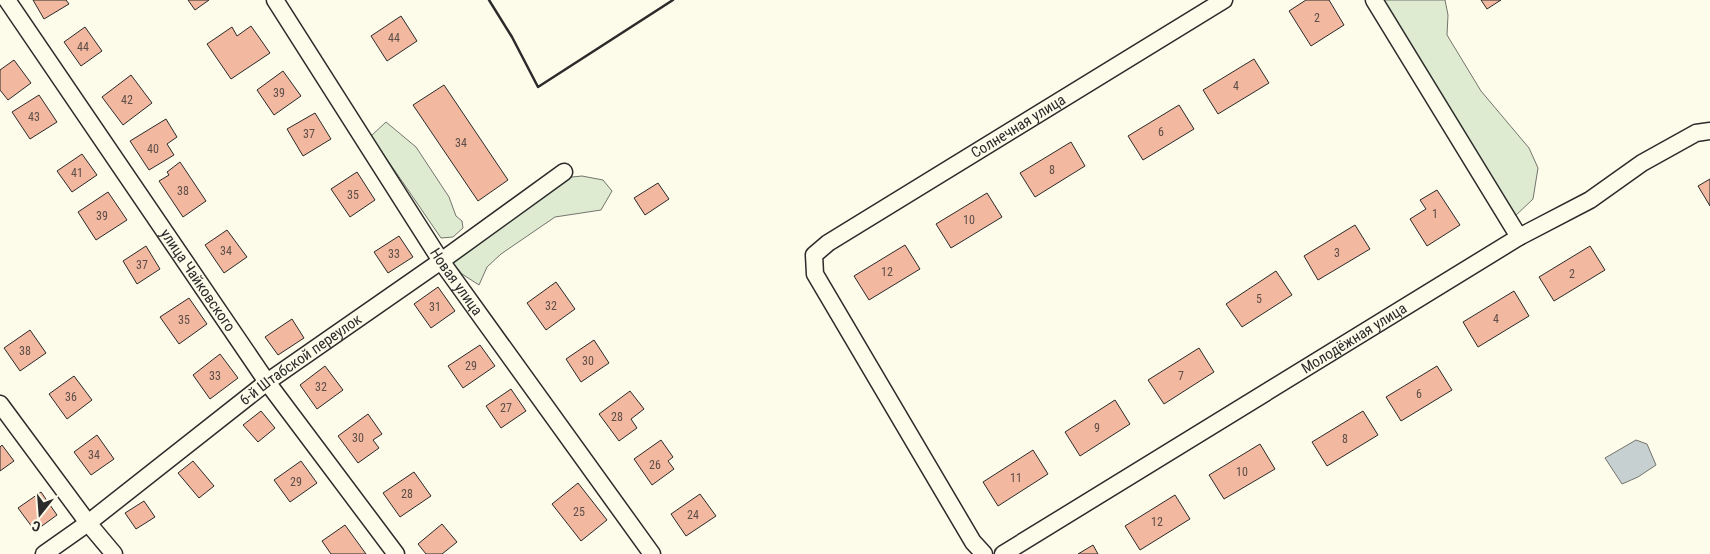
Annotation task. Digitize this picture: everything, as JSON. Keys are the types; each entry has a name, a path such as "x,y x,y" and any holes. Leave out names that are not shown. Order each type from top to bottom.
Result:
{"street":[{"name":"улица Чайковского","path":"7,0 267,382 396,554"},
{"name":"Новая улица","path":"275,0 441,261 652,554"},
{"name":"Солнечная улица","path":"984,554 973,542 815,274 814,255 836,238 1224,0"},
{"path":"1374,0 1519,237"},
{"name":"Молодёжная улица","path":"1003,554 1519,237 1590,200 1642,163 1696,134 1710,131"},
{"name":"6-й Штабской переулок","path":"44,554 88,523 267,382 441,261 564,172"},
{"path":"0,404 88,523 114,554"}],"green space":[{"path":"1377,0 1445,0 1448,15 1447,35 1481,91 1529,148 1538,168 1533,199 1513,218"},
{"path":"386,122 416,147 449,197 456,216 462,221 463,228 453,237 441,238 371,136"},
{"path":"582,176 603,180 612,191 601,210 555,217 501,254 487,267 479,285 462,274 451,261 562,178"}],"shaded area":[{"path":"1636,440 1647,444 1656,465 1638,477 1622,484 1605,458"}],"building":[{"path":"33,0 66,0 69,4 44,19"},
{"path":"188,0 209,0 195,10"},
{"path":"1306,0 1329,0 1344,25 1311,46 1289,11"},
{"path":"1481,0 1501,0 1487,9"},
{"path":"401,16 417,41 387,61 371,36"},
{"path":"251,26 270,53 231,79 207,44 232,27 237,36"},
{"path":"85,27 102,51 81,66 64,42"},
{"path":"1254,59 1269,83 1218,114 1203,90"},
{"path":"14,60 31,83 8,100 0,90 0,70"},
{"path":"283,71 301,96 274,115 257,90"},
{"path":"131,75 152,103 123,125 102,97"},
{"path":"444,85 508,180 478,201 413,105"},
{"path":"39,95 57,122 30,139 12,112"},
{"path":"1179,105 1194,129 1143,160 1128,136"},
{"path":"315,113 331,139 303,156 287,129"},
{"path":"166,119 177,137 167,144 174,155 149,170 130,141"},
{"path":"1071,142 1085,166 1035,197 1020,173"},
{"path":"82,154 97,175 72,192 57,171"},
{"path":"180,162 206,201 183,217 159,181 169,175 167,172"},
{"path":"357,172 375,200 350,217 331,189"},
{"path":"1710,179 1710,206 1698,186"},
{"path":"658,183 669,199 645,215 634,198"},
{"path":"1437,190 1460,225 1427,246 1410,219 1426,209 1420,200"},
{"path":"108,192 127,220 96,240 78,212"},
{"path":"987,193 1002,217 951,248 936,224"},
{"path":"1355,225 1370,249 1318,280 1304,256"},
{"path":"227,230 247,257 224,273 205,245"},
{"path":"399,236 413,257 388,273 374,252"},
{"path":"905,245 920,269 869,300 854,276"},
{"path":"146,246 160,269 137,284 123,261"},
{"path":"1590,246 1605,270 1554,301 1539,277"},
{"path":"1276,271 1292,295 1242,327 1226,304"},
{"path":"556,282 575,309 546,330 527,303"},
{"path":"438,287 455,311 431,328 414,304"},
{"path":"1514,291 1529,316 1478,347 1463,322"},
{"path":"189,298 207,324 179,344 160,317"},
{"path":"292,319 304,338 278,355 265,337"},
{"path":"30,330 46,353 20,371 4,348"},
{"path":"594,340 609,363 581,382 566,359"},
{"path":"480,345 495,366 463,388 448,366"},
{"path":"1199,348 1214,372 1164,404 1148,380"},
{"path":"220,354 238,378 210,399 193,375"},
{"path":"325,366 343,390 317,409 300,385"},
{"path":"1437,366 1452,390 1401,421 1386,397"},
{"path":"74,376 92,400 67,419 49,394"},
{"path":"511,389 526,411 501,428 486,406"},
{"path":"630,391 644,409 631,419 637,428 619,441 599,414"},
{"path":"1115,400 1130,424 1080,456 1065,432"},
{"path":"261,411 275,428 258,442 243,425"},
{"path":"1363,411 1378,435 1327,466 1312,442"},
{"path":"368,414 382,434 373,440 379,448 358,463 338,436"},
{"path":"97,435 114,459 91,475 74,452"},
{"path":"661,440 673,457 668,461 674,469 652,485 634,459"},
{"path":"1260,444 1275,469 1224,499 1209,475"},
{"path":"2,445 14,461 0,471 0,447"},
{"path":"1033,450 1048,474 998,506 983,482"},
{"path":"193,461 214,486 199,498 178,473"},
{"path":"301,461 317,483 290,502 274,480"},
{"path":"414,472 431,496 400,517 383,493"},
{"path":"578,483 607,520 581,541 552,504"},
{"path":"41,492 57,515 35,531 18,508"},
{"path":"700,494 716,516 686,536 671,514"},
{"path":"1175,495 1190,519 1140,550 1125,526"},
{"path":"144,501 155,517 136,529 125,513"},
{"path":"442,524 457,542 442,554 426,554 418,544"},
{"path":"345,525 366,554 331,554 322,541"},
{"path":"1093,545 1098,554 1078,554"}],"wall":[{"path":"489,0 512,37 538,87 673,0"}]}
